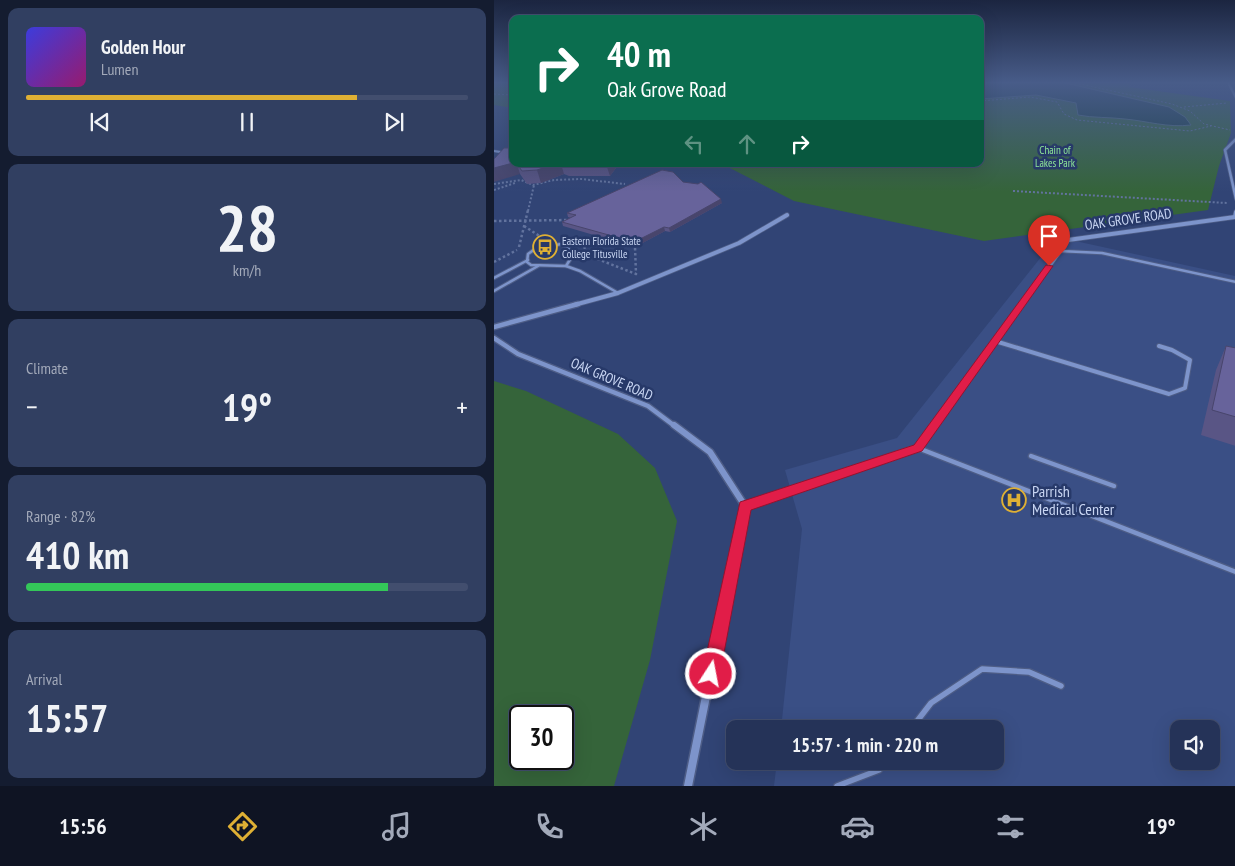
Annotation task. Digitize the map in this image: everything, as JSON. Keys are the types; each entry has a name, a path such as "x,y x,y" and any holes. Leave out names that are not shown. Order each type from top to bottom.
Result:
{"street":[{"path":"1235,139 1225,150 1235,199"},
{"name":"OAK GROVE ROAD","path":"918,448 1068,240 1235,218 1235,212"},
{"path":"494,327 618,293 739,243 787,215"},
{"name":"OAK GROVE ROAD","path":"494,338 518,354 648,406 710,452 745,506"},
{"path":"688,786 745,506 918,448"}],"lane":[{"path":"494,151 509,153"},
{"path":"566,266 571,258 572,251 560,244 535,250 528,254 528,260 531,265 566,266 580,271 618,293"},
{"path":"1060,252 1102,253 1235,282"},
{"path":"494,278 528,260"},
{"path":"494,291 539,265"},
{"path":"995,341 1169,394 1185,388 1190,360 1172,350 1159,346"},
{"path":"918,448 1235,572"},
{"path":"1031,456 1114,486"},
{"path":"918,720 931,703 982,669 1029,672 1061,686"},
{"path":"837,786 879,770"}],"path":[{"path":"1073,119 1190,131 1211,126"},
{"path":"1199,119 1204,124 1235,132"},
{"path":"494,190 525,178"},
{"path":"521,180 525,184 534,185 552,180 610,180 626,184"},
{"path":"494,184 521,180"},
{"path":"518,250 534,185"},
{"path":"1013,191 1235,204"},
{"path":"494,221 577,219"},
{"path":"524,226 545,240"}],"shaded area":[{"path":"1119,119 1186,119 1191,125 1166,125"},
{"name":"Parrish Medical Center","path":"1057,237 1235,276 1235,786 774,786 776,770 1004,770 1004,720 782,720 802,529 785,470 897,438"}],"green space":[{"name":"Chain of Lakes Park","path":"984,119 1231,119 1231,133 1219,166 1208,210 984,241 794,201 728,167 984,167"},
{"path":"494,381 526,391 618,434 655,468 677,521 650,660 614,786 494,786"}],"building":[{"path":"504,148 509,148 509,164 494,168 494,159"},
{"path":"519,167 546,167 537,170 522,171"},
{"path":"662,170 673,172 683,182 698,184 701,182 721,199 669,228 664,227 634,242 562,222 576,215 567,213"},
{"path":"1226,346 1236,348 1236,417 1212,410"}],"place":[{"name":"Eastern Florida State College Titusville","path":"545,247"},
{"name":"Parrish Medical Center","path":"1014,500"}],"route":[{"path":"711,674 745,506 918,448 1049,266"}]}
